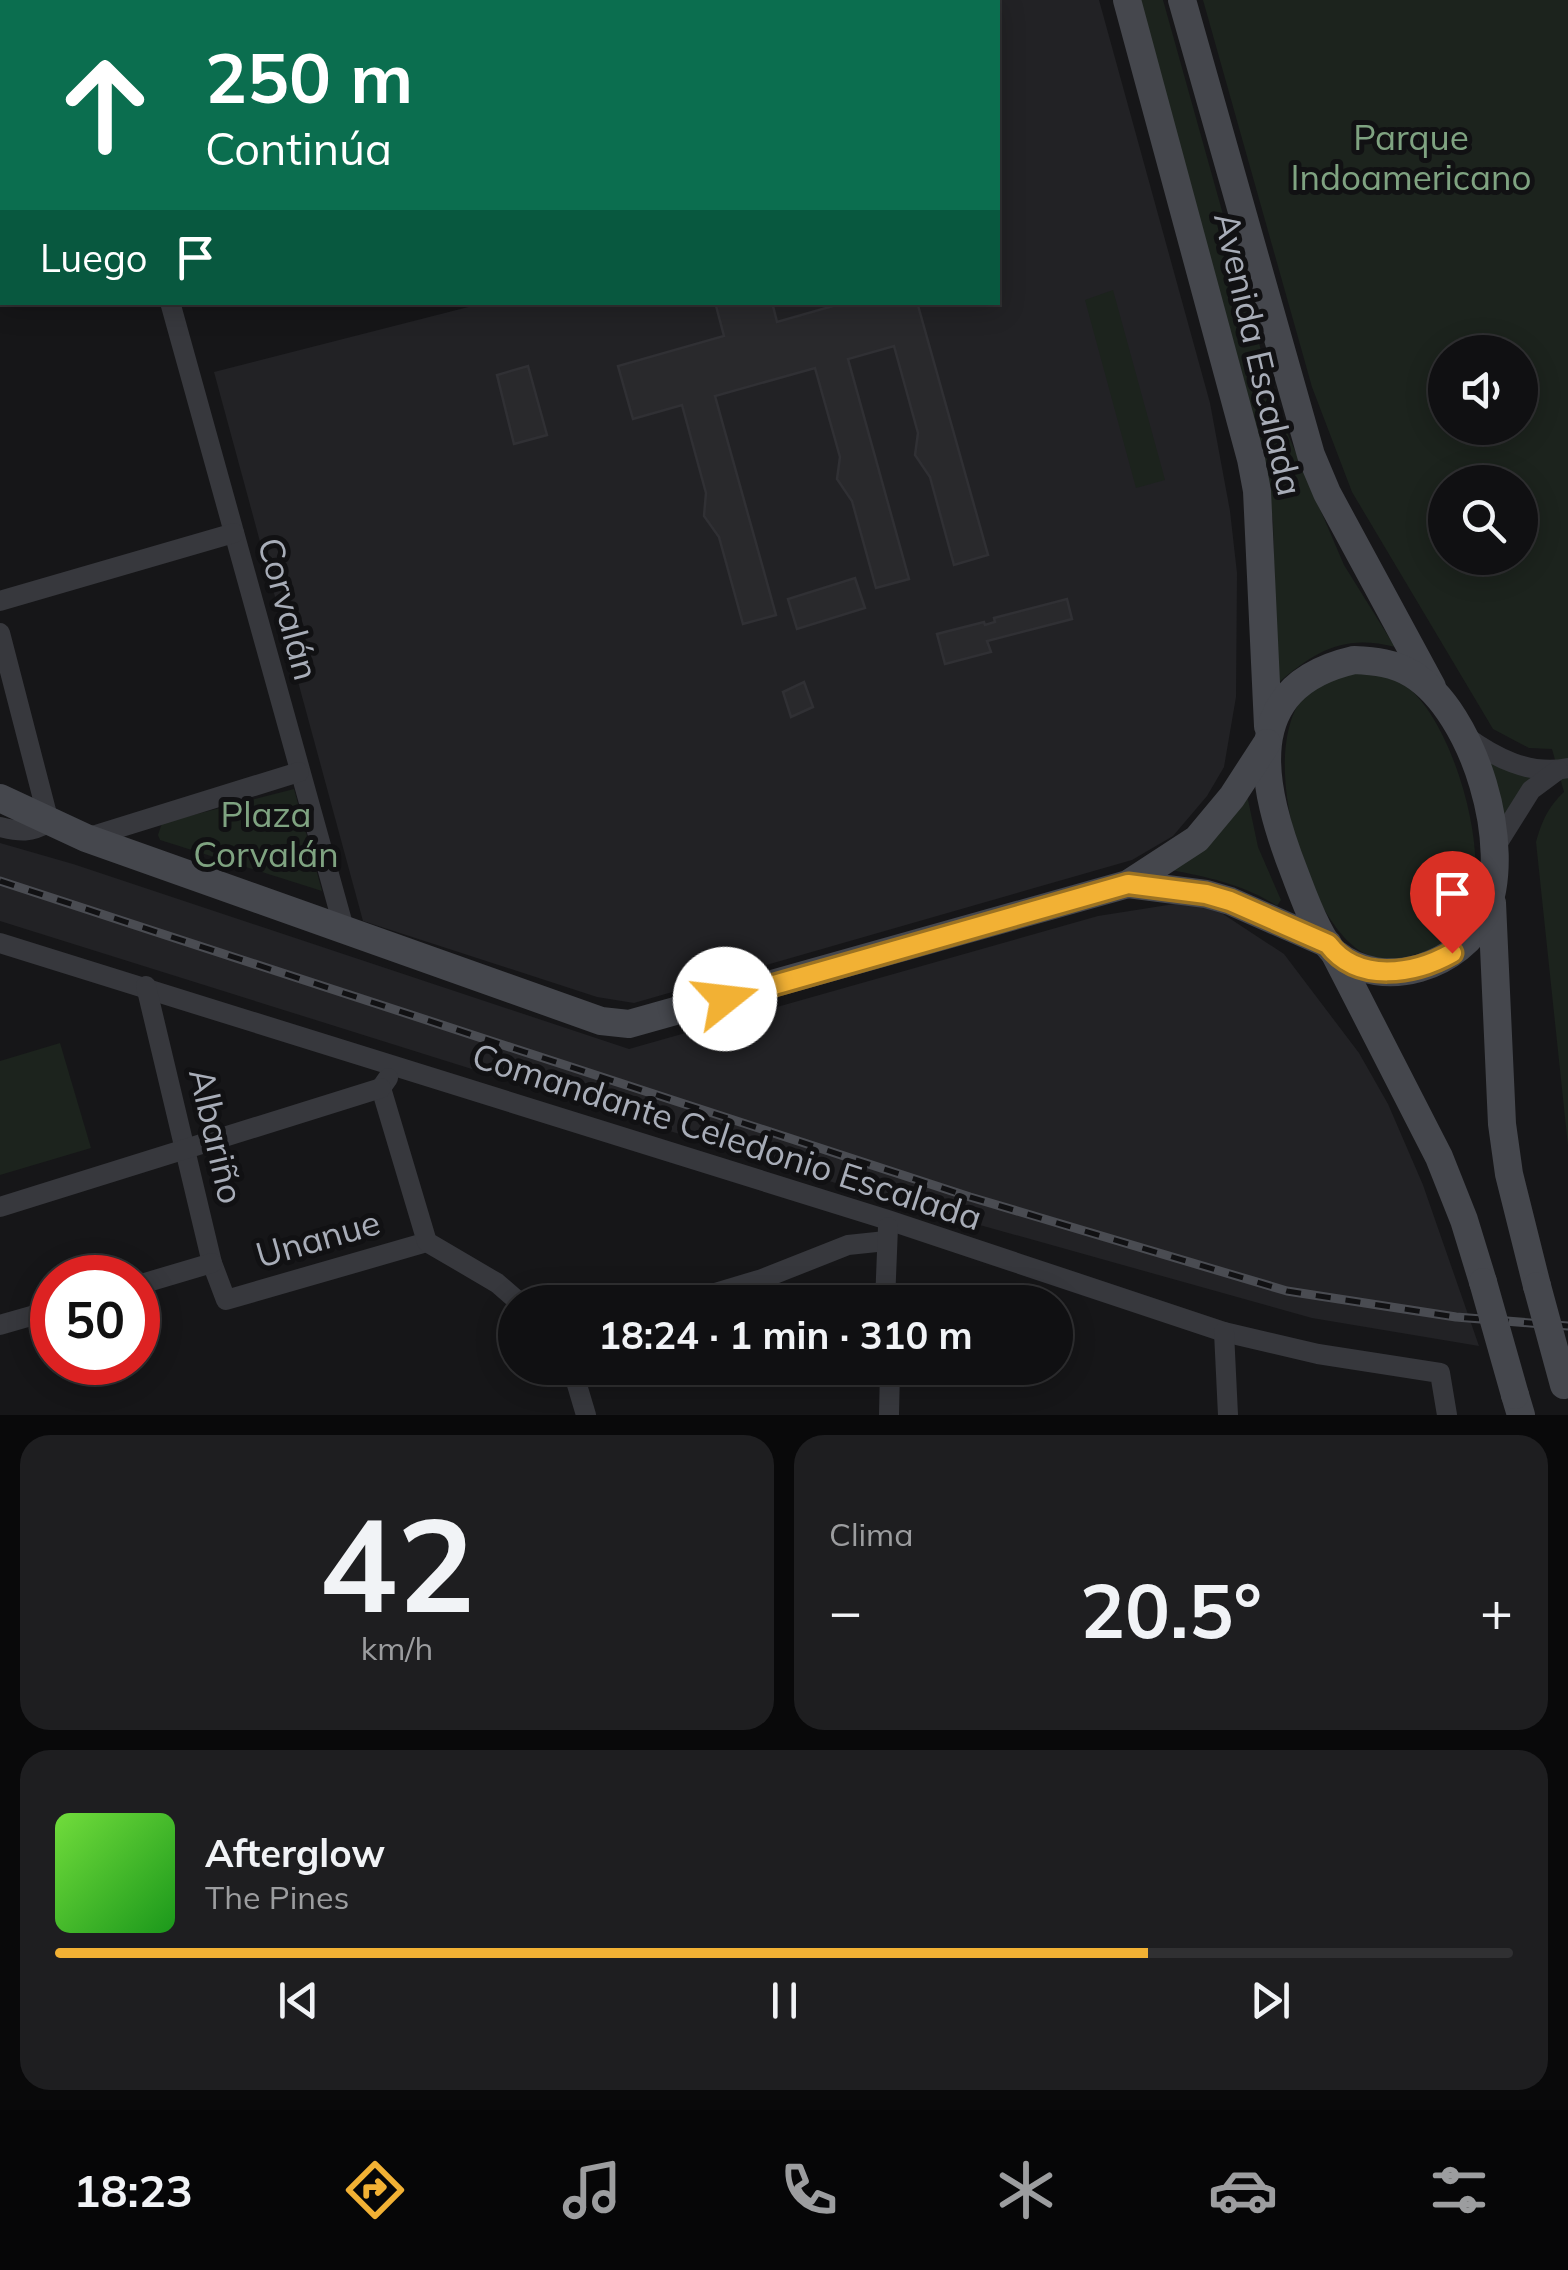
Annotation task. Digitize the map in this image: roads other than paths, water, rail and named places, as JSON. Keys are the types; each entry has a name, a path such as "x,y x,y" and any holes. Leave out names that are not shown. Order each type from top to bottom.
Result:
{"main road":[{"name":"Avenida Escalada","path":"1127,0 1251,459 1257,491 1264,602 1267,738"},
{"name":"Avenida Escalada","path":"1182,0 1311,455 1435,693"},
{"path":"0,798 86,838 345,932 601,1021 629,1024 1128,884 1196,839 1232,798 1267,738 1280,704 1299,682 1325,666 1354,660 1384,662 1412,673 1435,693 1463,734 1479,771 1489,810 1502,1124 1509,1174 1566,1393"},
{"path":"1267,738 1272,796 1285,848 1304,897 1439,1157 1483,1282 1518,1405"},
{"path":"1128,884 1230,901 1332,949 1358,966 1382,972 1407,972 1452,953 1471,936 1484,915 1491,892"}],"street":[{"name":"Corvalán","path":"171,305 345,932"},
{"path":"0,602 234,532"},
{"path":"0,633 49,822 35,831 0,828"},
{"path":"1463,734 1491,755 1524,767 1563,769"},
{"path":"1493,850 1531,790 1563,769"},
{"path":"86,838 298,772"},
{"name":"Comandante Celedonio Escalada","path":"0,943 397,1065 887,1231 1224,1332 1318,1354 1440,1373 1447,1415"},
{"name":"Albariño","path":"146,986 212,1263 226,1300"},
{"path":"0,1207 381,1088 397,1065"},
{"path":"381,1088 428,1242 498,1285"},
{"path":"740,1285 887,1231 885,1285"},
{"name":"Unanue","path":"226,1300 428,1242"},
{"path":"160,1278 212,1263"},
{"path":"0,1326 30,1317"},
{"path":"1224,1332 1228,1415"},
{"path":"577,1385 586,1415"},
{"path":"889,1415 890,1385"}],"railway":[{"path":"0,881 970,1197 1287,1291 1456,1317 1568,1326"}],"park label":[{"name":"Parque Indoamericano","path":"1411,158"},
{"name":"Plaza Corvalán","path":"266,835"}]}
